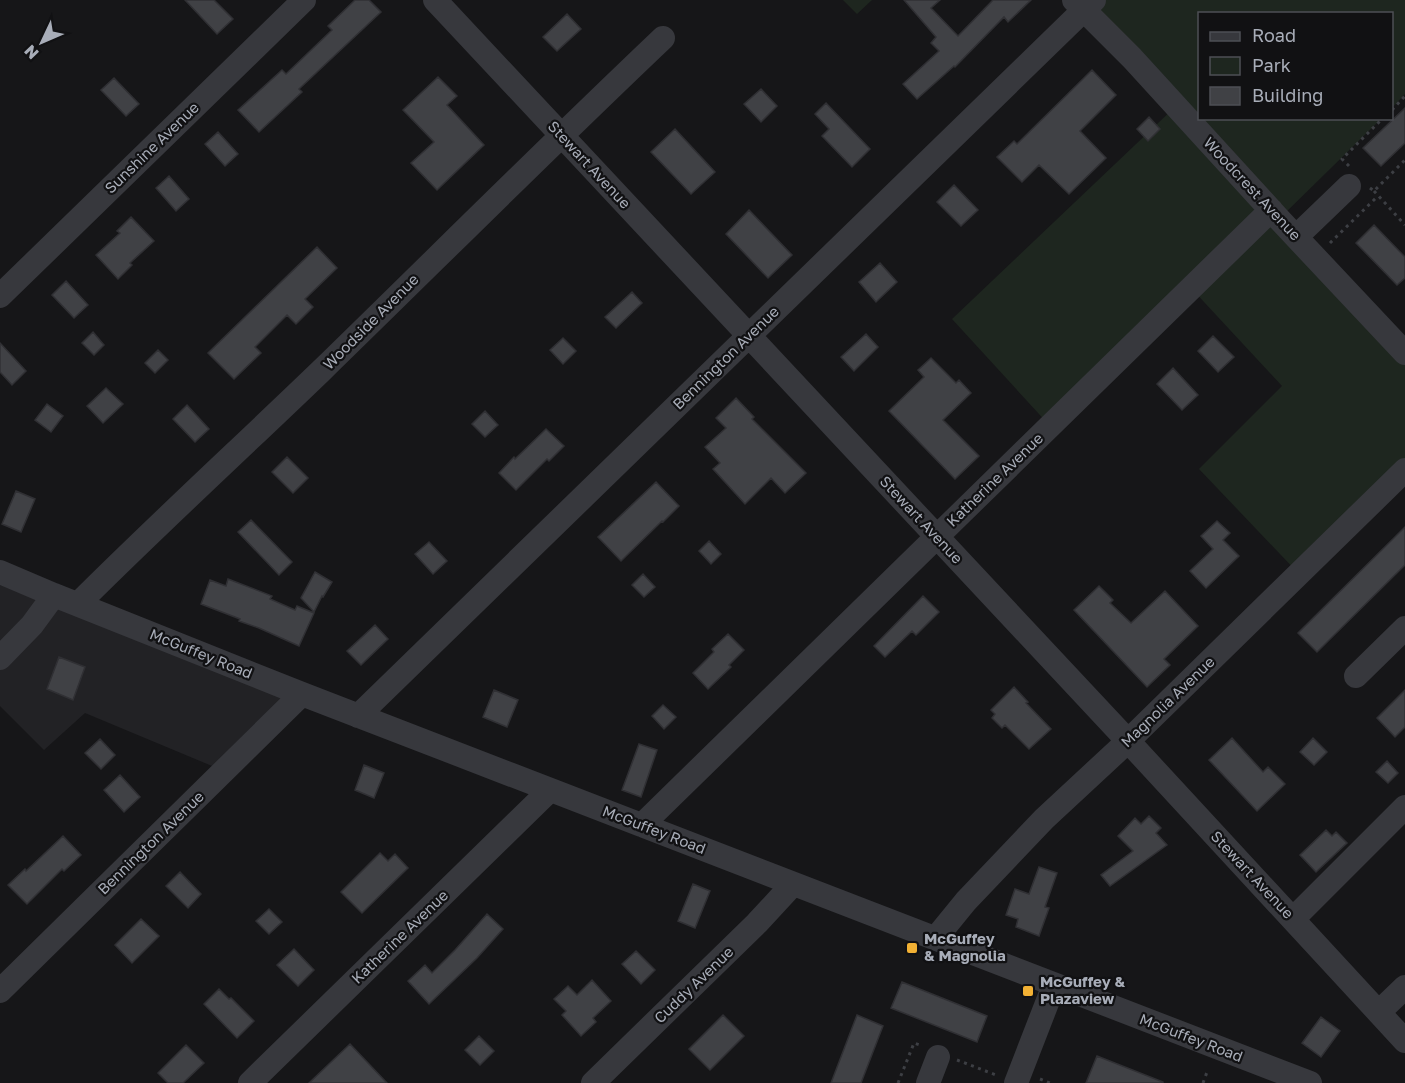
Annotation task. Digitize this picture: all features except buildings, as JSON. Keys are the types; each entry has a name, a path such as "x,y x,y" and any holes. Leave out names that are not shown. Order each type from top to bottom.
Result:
{"street":[{"name":"Sunshine Avenue","path":"0,296 304,0"},
{"name":"Stewart Avenue","path":"435,0 1128,741 1405,1041"},
{"name":"Woodcrest Avenue","path":"1084,3 1296,237 1402,345"},
{"name":"Bennington Avenue","path":"358,716 749,336 1084,3"},
{"name":"Woodside Avenue","path":"78,604 663,38"},
{"path":"1296,237 1355,178"},
{"name":"Katherine Avenue","path":"642,825 1271,210"},
{"name":"Magnolia Avenue","path":"935,939 966,901 1044,819 1128,741 1405,470"},
{"name":"McGuffey Road","path":"0,572 358,716 1310,1083"},
{"path":"0,658 32,625 54,595"},
{"path":"1356,676 1405,628"},
{"name":"Bennington Avenue","path":"0,991 302,694"},
{"name":"Katherine Avenue","path":"250,1083 550,790"},
{"path":"1293,919 1405,807"},
{"name":"Cuddy Avenue","path":"593,1083 757,924 793,884"},
{"path":"1027,1081 1054,985"},
{"path":"1379,1012 1405,987"},
{"path":"928,1083 938,1057"}],"path":[{"path":"1393,109 1405,96"},
{"path":"1381,120 1342,159 1355,178 1374,191 1405,225"},
{"path":"1374,191 1405,160"},
{"path":"1328,245 1378,196"},
{"path":"1203,1083 1207,1072"},
{"path":"1027,1081 1050,1083"}],"shaded area":[{"path":"0,572 302,694 224,771 85,713 44,750 0,706"}],"green space":[{"path":"843,0 872,0 857,14"},
{"path":"1094,0 1405,0 1405,94 1393,107 1393,12 1198,12 1198,120 1380,120 1279,219 1405,353 1405,470 1299,574 1199,469 1282,386 1191,288 1050,426 952,319 1176,106 1132,58"}],"place":[{"name":"McGuffey & Magnolia","path":"912,948"},
{"name":"McGuffey & Plazaview","path":"1028,991"}]}
